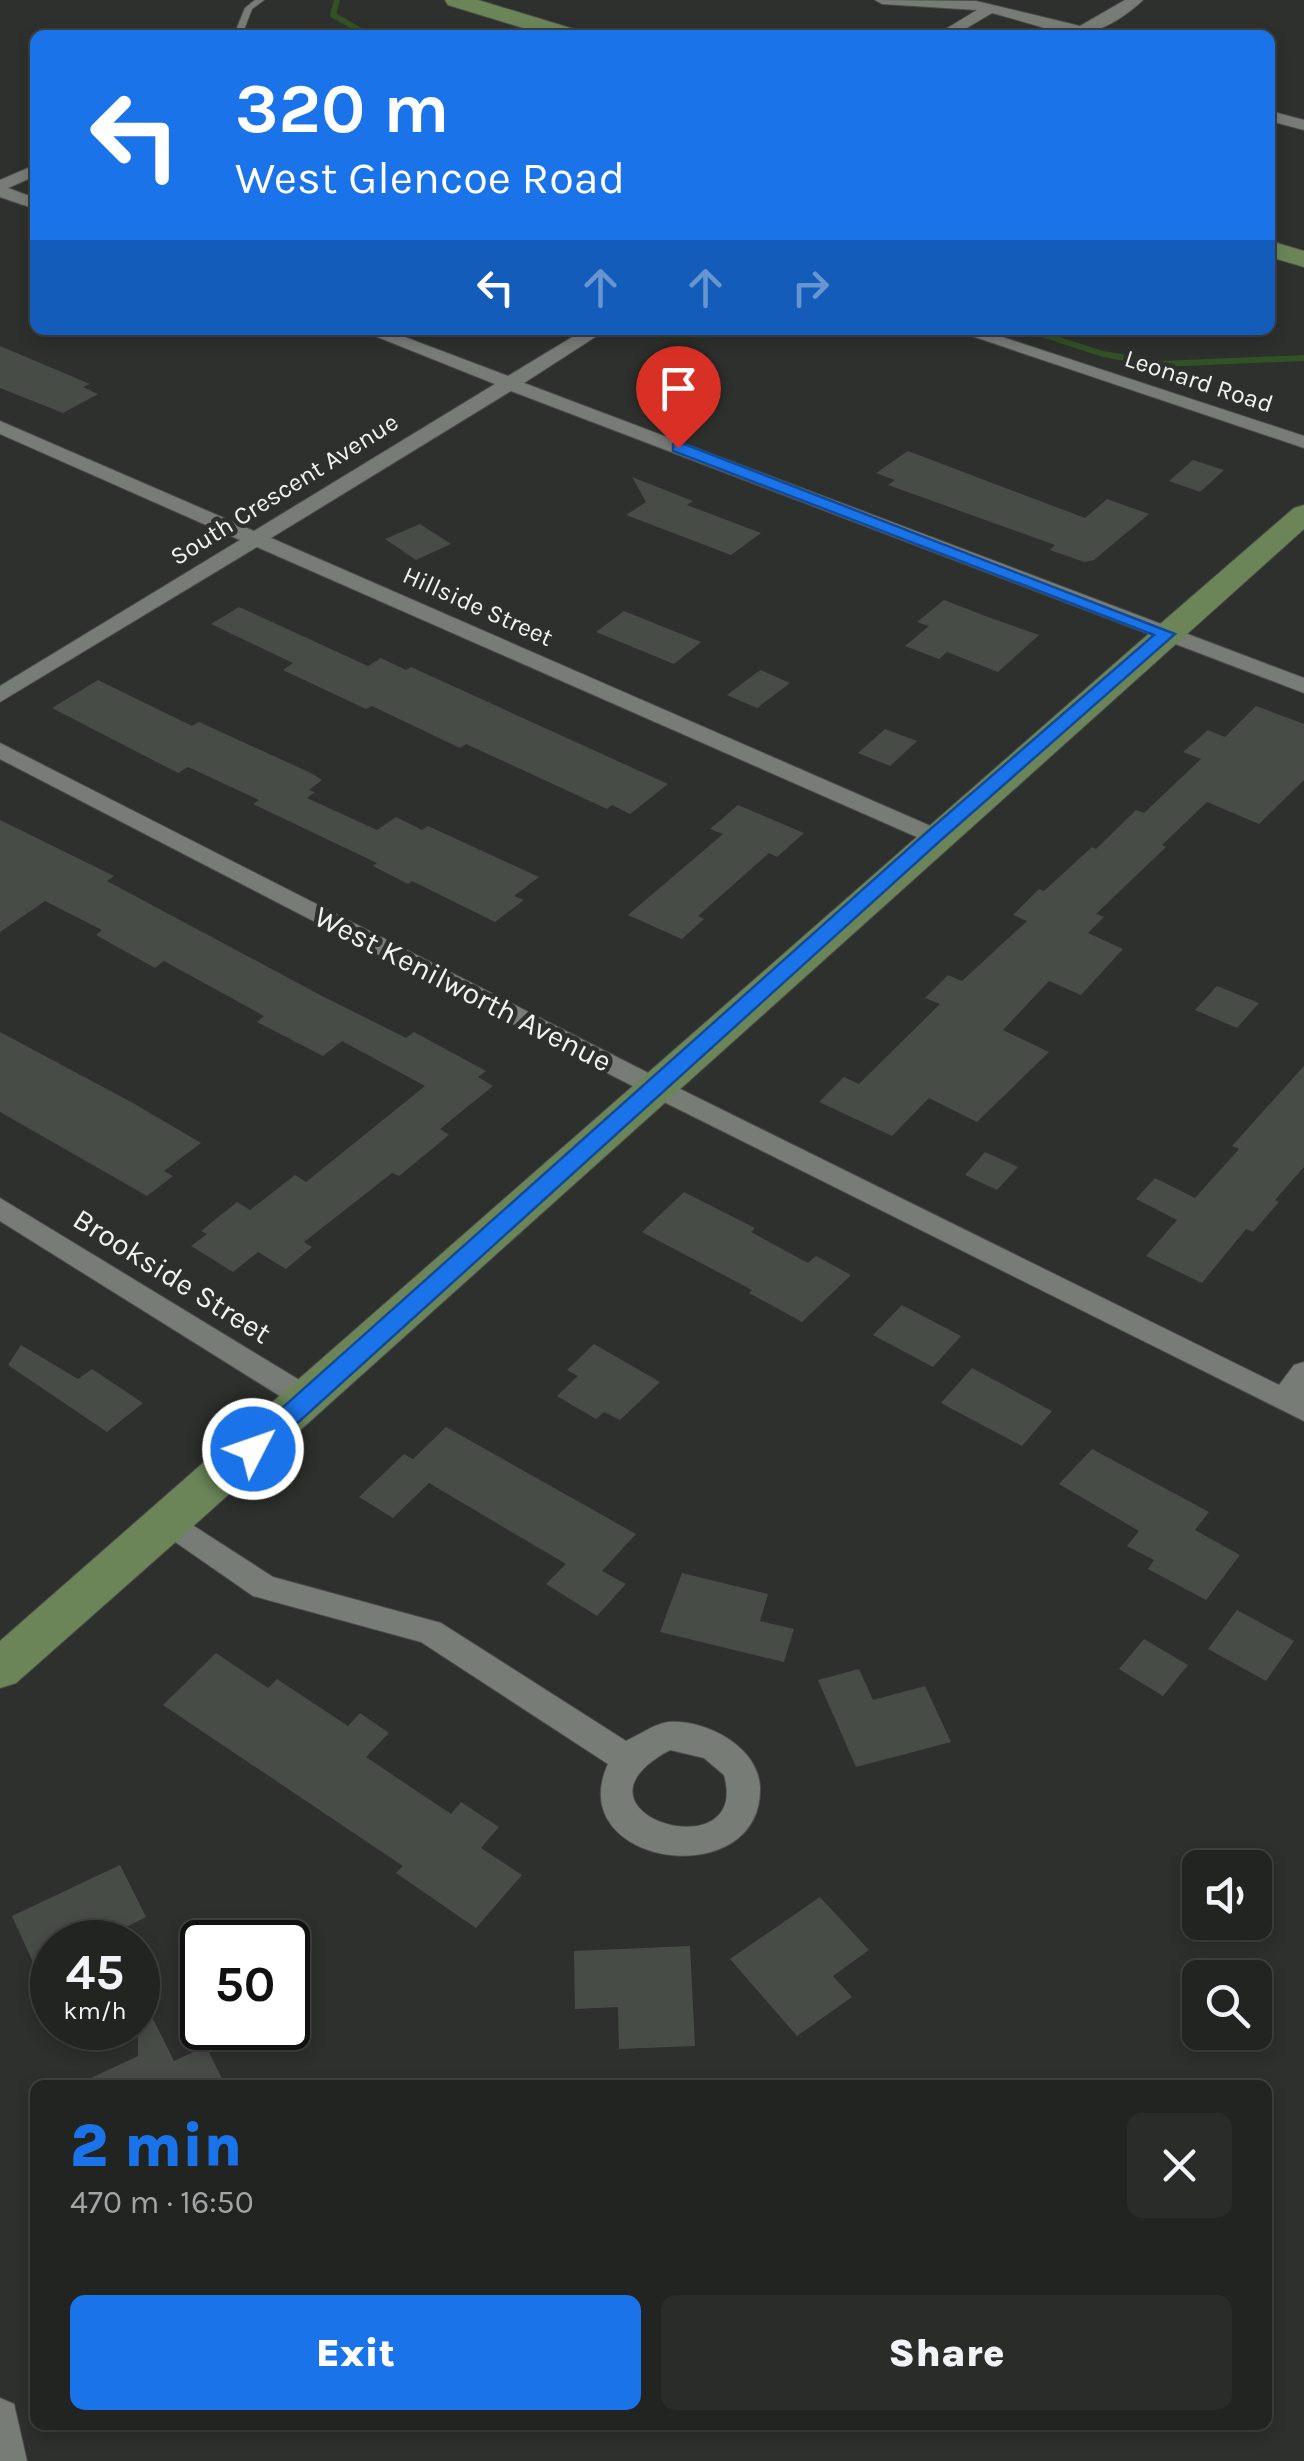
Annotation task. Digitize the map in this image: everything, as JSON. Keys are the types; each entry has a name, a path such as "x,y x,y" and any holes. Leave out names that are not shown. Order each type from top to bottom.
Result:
{"main road":[{"path":"456,0 554,30"},
{"path":"1275,250 1304,259"},
{"path":"0,1669 309,1400 934,836 1304,514"}],"street":[{"path":"882,0 991,8 1068,30"},
{"path":"1084,30 1136,0"},
{"path":"953,30 991,8"},
{"path":"1275,117 1304,125"},
{"path":"0,188 30,173"},
{"path":"0,188 30,202"},
{"path":"381,335 1304,686"},
{"name":"South Crescent Avenue","path":"0,694 589,335"},
{"name":"Leonard Road","path":"979,335 1304,442"},
{"name":"Hillside Street","path":"0,428 934,836"},
{"name":"West Kenilworth Avenue","path":"0,750 656,1088 1294,1405"},
{"name":"Brookside Street","path":"0,1208 309,1400"},
{"path":"1294,1405 1304,1374"},
{"path":"169,1522 264,1588 430,1632 627,1759"},
{"path":"0,2418 7,2461"}],"lane":[{"path":"240,30 249,8 260,0"}],"building":[{"path":"0,346 90,384 83,387 98,394 63,413 0,388"},
{"path":"908,451 1085,518 1107,499 1149,514 1094,560 1084,562 1050,550 1055,545 888,485 895,480 876,473"},
{"path":"1193,460 1224,470 1200,492 1169,481"},
{"path":"632,477 693,501 687,505 761,533 731,555 626,515 646,502"},
{"path":"420,524 451,544 416,560 385,539"},
{"path":"944,600 1039,635 998,672 947,652 939,659 905,646 929,626 917,622"},
{"path":"239,607 368,666 381,658 406,670 411,667 668,784 630,814 612,805 607,809 466,744 460,748 283,670 293,663 211,624"},
{"path":"624,611 701,642 674,664 596,632"},
{"path":"760,670 790,683 757,708 727,695"},
{"path":"98,680 192,726 199,722 311,773 322,780 309,790 315,792 307,798 377,830 396,817 422,830 428,826 539,877 514,896 524,900 495,922 412,881 408,884 373,866 377,863 253,804 259,800 188,767 178,773 52,708"},
{"path":"1256,706 1304,724 1304,780 1259,824 1207,802 1096,914 1104,917 1088,933 1123,949 1081,995 1049,981 1003,1030 1049,1052 977,1122 929,1098 892,1136 819,1102 844,1077 859,1084 940,1004 925,998 948,975 962,981 1027,921 1013,915 1039,889 1044,891 1092,847 1096,849 1136,810 1144,813 1201,759 1183,752 1208,730 1225,737"},
{"path":"885,729 917,741 890,766 858,753"},
{"path":"738,805 804,833 777,857 769,853 698,916 704,919 682,939 628,915 723,834 710,829"},
{"path":"0,820 114,876 107,881 324,997 406,1038 414,1032 486,1071 478,1077 493,1086 440,1129 449,1135 399,1176 392,1173 304,1242 312,1247 286,1269 258,1252 233,1272 191,1246 207,1234 201,1231 237,1202 250,1210 295,1175 306,1182 425,1086 342,1041 323,1056 257,1022 264,1016 164,961 155,968 96,935 102,930 45,901 0,932"},
{"path":"1217,986 1259,1003 1237,1028 1195,1010"},
{"path":"0,1032 201,1143 164,1171 173,1176 147,1196 0,1112"},
{"path":"1304,1066 1304,1167 1275,1200 1279,1202 1253,1232 1246,1229 1202,1283 1146,1256 1177,1220 1136,1199 1155,1178 1195,1198 1239,1149 1232,1146"},
{"path":"985,1152 1018,1167 997,1190 965,1175"},
{"path":"684,1192 755,1228 751,1232 808,1263 816,1256 851,1275 802,1322 749,1293 752,1290 642,1232"},
{"path":"902,1305 961,1336 933,1367 873,1335"},
{"path":"594,1344 660,1382 620,1420 604,1412 596,1419 557,1396 578,1376 567,1370"},
{"path":"21,1345 78,1379 92,1369 143,1403 107,1432 8,1365"},
{"path":"972,1368 1052,1411 1022,1446 941,1403"},
{"path":"446,1427 636,1534 602,1571 626,1584 597,1616 546,1584 566,1564 429,1483 393,1518 359,1497 404,1454 413,1459"},
{"path":"1092,1449 1209,1512 1195,1530 1240,1555 1206,1600 1148,1569 1154,1560 1127,1546 1139,1531 1059,1484"},
{"path":"682,1573 768,1594 760,1621 794,1629 784,1662 660,1632"},
{"path":"1237,1610 1294,1641 1266,1681 1208,1649"},
{"path":"1144,1639 1188,1665 1163,1696 1119,1669"},
{"path":"216,1653 268,1688 277,1679 348,1726 360,1713 389,1733 366,1757 451,1814 461,1802 499,1827 481,1848 522,1875 476,1928 396,1873 403,1866 163,1705"},
{"path":"859,1669 873,1700 925,1686 951,1742 856,1767 818,1680"},
{"path":"120,1865 146,1917 30,1920 30,1956 12,1916"},
{"path":"820,1897 869,1950 833,1976 852,1997 797,2036 730,1959"},
{"path":"690,1946 695,2046 619,2049 618,2007 575,2009 574,1951"},
{"path":"160,2033 174,2061 197,2050 208,2050 223,2080 87,2080 138,2056 138,2050 160,2050"}],"waterway":[{"path":"337,0 333,15 359,30"},
{"path":"1044,335 1103,354 1161,364 1304,358"}],"route":[{"path":"253,1449 934,836 1166,634 678,448"}]}
